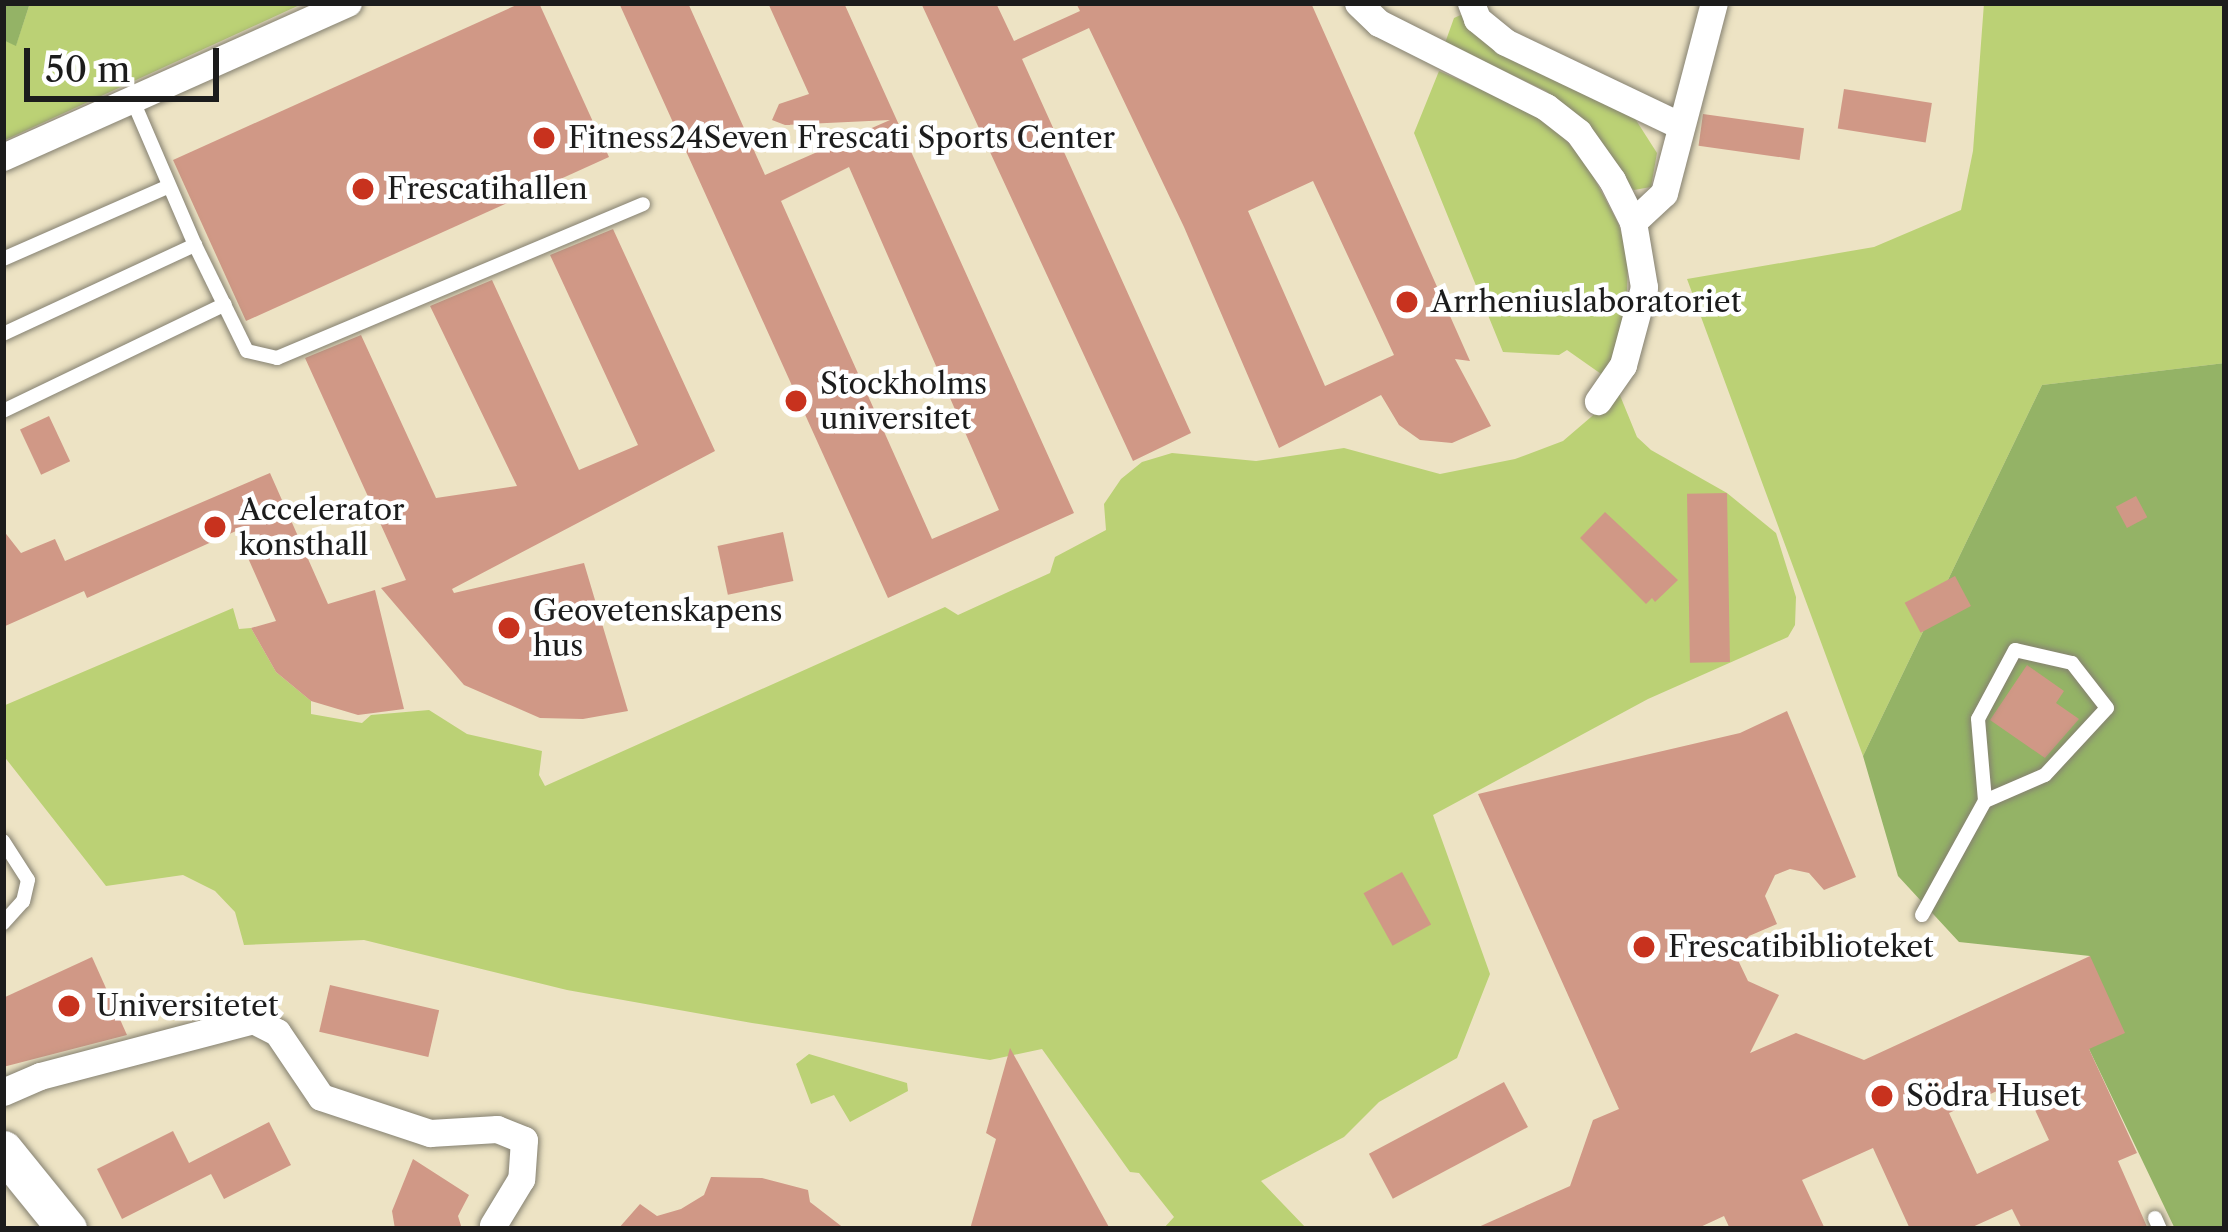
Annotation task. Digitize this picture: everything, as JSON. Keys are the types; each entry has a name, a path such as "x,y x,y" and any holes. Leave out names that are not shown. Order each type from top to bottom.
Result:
{"street":[{"path":"3,158 348,3"},
{"path":"1358,3 1379,23 1546,107 1579,133 1633,222 1644,287 1623,365 1598,401"},
{"path":"1471,3 1477,20 1505,42 1679,125"},
{"path":"1633,222 1664,193 1679,125 1720,5"},
{"path":"3,1091 40,1076 254,1020 277,1031 321,1097 430,1132 497,1130 524,1140 521,1179 493,1225"},
{"path":"3,1150 67,1229"}],"lane":[{"path":"133,101 247,351 277,358 644,204"},
{"path":"3,259 169,186"},
{"path":"3,334 195,245"},
{"path":"3,411 225,304"},
{"path":"1922,915 1985,801 1978,719 2015,650 2072,662 2107,708 2045,775 1985,801"},
{"path":"3,841 28,880 23,902 3,923"}],"green space":[{"path":"3,3 30,3 16,46 3,40"},
{"path":"30,3 304,3 3,141 3,40 16,45"},
{"path":"1984,3 2225,3 2225,363 2042,385 1863,756 1687,279 1874,247 1961,210 1973,151"},
{"path":"1465,13 1634,117 1657,153 1651,187 1634,190 1624,182 1577,117 1546,91 1445,43 1454,18"},
{"path":"1439,71 1544,117 1585,161 1618,223 1628,255 1626,325 1604,376 1567,350 1559,355 1503,352 1414,133"},
{"path":"2225,363 2225,1229 2175,1229 2089,1049 2090,956 1959,942 1898,876 1863,756 2042,385"},
{"path":"1619,393 1637,437 1651,450 1727,493 1776,533 1796,597 1795,625 1788,637 1648,699 1433,815 1490,974 1457,1058 1379,1102 1344,1137 1261,1181 1307,1229 1163,1229 1174,1217 1139,1173 1130,1172 1042,1049 990,1060 752,1023 567,990 364,940 244,945 235,912 215,891 183,875 106,886 3,755 3,706 233,608 239,629 251,628 276,672 311,701 311,714 362,723 371,715 429,710 467,734 542,751 539,775 545,786 945,607 958,615 1050,573 1055,557 1106,530 1104,504 1121,479 1142,462 1172,453 1256,461 1344,448 1440,474 1515,459 1563,441"},
{"path":"809,1054 907,1083 908,1091 850,1122 834,1095 811,1104 796,1064"}],"building":[{"name":"Frescatihallen","path":"521,3 539,3 609,157 246,321 173,160"},
{"path":"619,3 688,3 765,175 890,120 785,125 772,120 779,104 809,94 768,3 844,3 1074,513 888,598","holes":["849,167 999,510 932,539 781,201"]},
{"path":"921,3 996,3 1014,41 1080,11 1076,3 1311,3 1470,361 1455,359 1491,426 1452,443 1420,440 1399,425 1381,395 1279,448 1184,227 1089,28 1022,59 1191,433 1133,461","holes":["1313,181 1394,355 1325,386 1248,211"]},
{"path":"1844,89 1932,103 1926,142 1838,129"},
{"path":"1703,114 1804,128 1800,160 1699,146"},
{"path":"613,229 715,451 452,589 454,593 584,563 628,711 583,719 540,718 464,685 381,588 406,580 305,358 361,335 436,498 517,486 430,306 492,280 579,470 638,445 550,255"},
{"path":"49,416 70,461 41,475 20,430"},
{"path":"270,473 328,604 375,590 404,709 358,715 311,701 276,672 251,628 276,621 236,531 87,598 84,591 3,627 3,530 21,553 55,539 65,561"},
{"path":"1727,493 1730,662 1690,663 1687,494"},
{"path":"2136,496 2147,517 2127,528 2116,507"},
{"path":"1605,512 1678,580 1655,602 1652,598 1646,604 1580,538"},
{"path":"783,532 793,581 728,595 717,546"},
{"path":"1955,576 1971,606 1921,633 1905,603"},
{"path":"2027,665 2064,691 2056,703 2079,719 2045,758 1990,720"},
{"path":"1787,711 1856,877 1824,890 1809,873 1790,869 1775,875 1765,896 1777,924 1749,936 1737,958 1748,981 1779,995 1750,1053 1796,1033 1864,1060 2090,956 2125,1033 2089,1049 2137,1153 2118,1161 2148,1229 2022,1229 2012,1209 1968,1229 1910,1229 1873,1148 1802,1180 1825,1229 1730,1229 1724,1216 1696,1229 1474,1229 1570,1186 1593,1120 1619,1109 1478,794 1740,733","holes":["2021,1080 2049,1140 1977,1174 1949,1113"]},
{"path":"1402,872 1431,924 1393,946 1364,893"},
{"path":"92,957 127,1035 3,1067 3,998"},
{"path":"330,985 439,1010 428,1057 319,1032"},
{"path":"1010,1048 1110,1229 970,1229 996,1139 986,1133"},
{"path":"1504,1082 1528,1127 1393,1199 1369,1154"},
{"path":"269,1122 291,1165 224,1199 211,1174 122,1219 97,1169 173,1131 189,1163"},
{"path":"413,1159 469,1195 458,1216 462,1229 395,1229 392,1211"},
{"path":"711,1177 762,1178 808,1190 810,1202 845,1229 618,1229 640,1204 657,1216 681,1209 704,1195"}],"place":[{"name":"Fitness24Seven Frescati Sports Center","path":"544,138"},
{"name":"Frescatihallen","path":"363,189"},
{"name":"Arrheniuslaboratoriet","path":"1407,302"},
{"name":"Stockholms universitet","path":"796,401"},
{"name":"Accelerator konsthall","path":"215,527"},
{"name":"Geovetenskapens hus","path":"509,628"},
{"name":"Frescatibiblioteket","path":"1644,947"},
{"name":"Universitetet","path":"69,1006"},
{"name":"Södra Huset","path":"1882,1096"}]}
